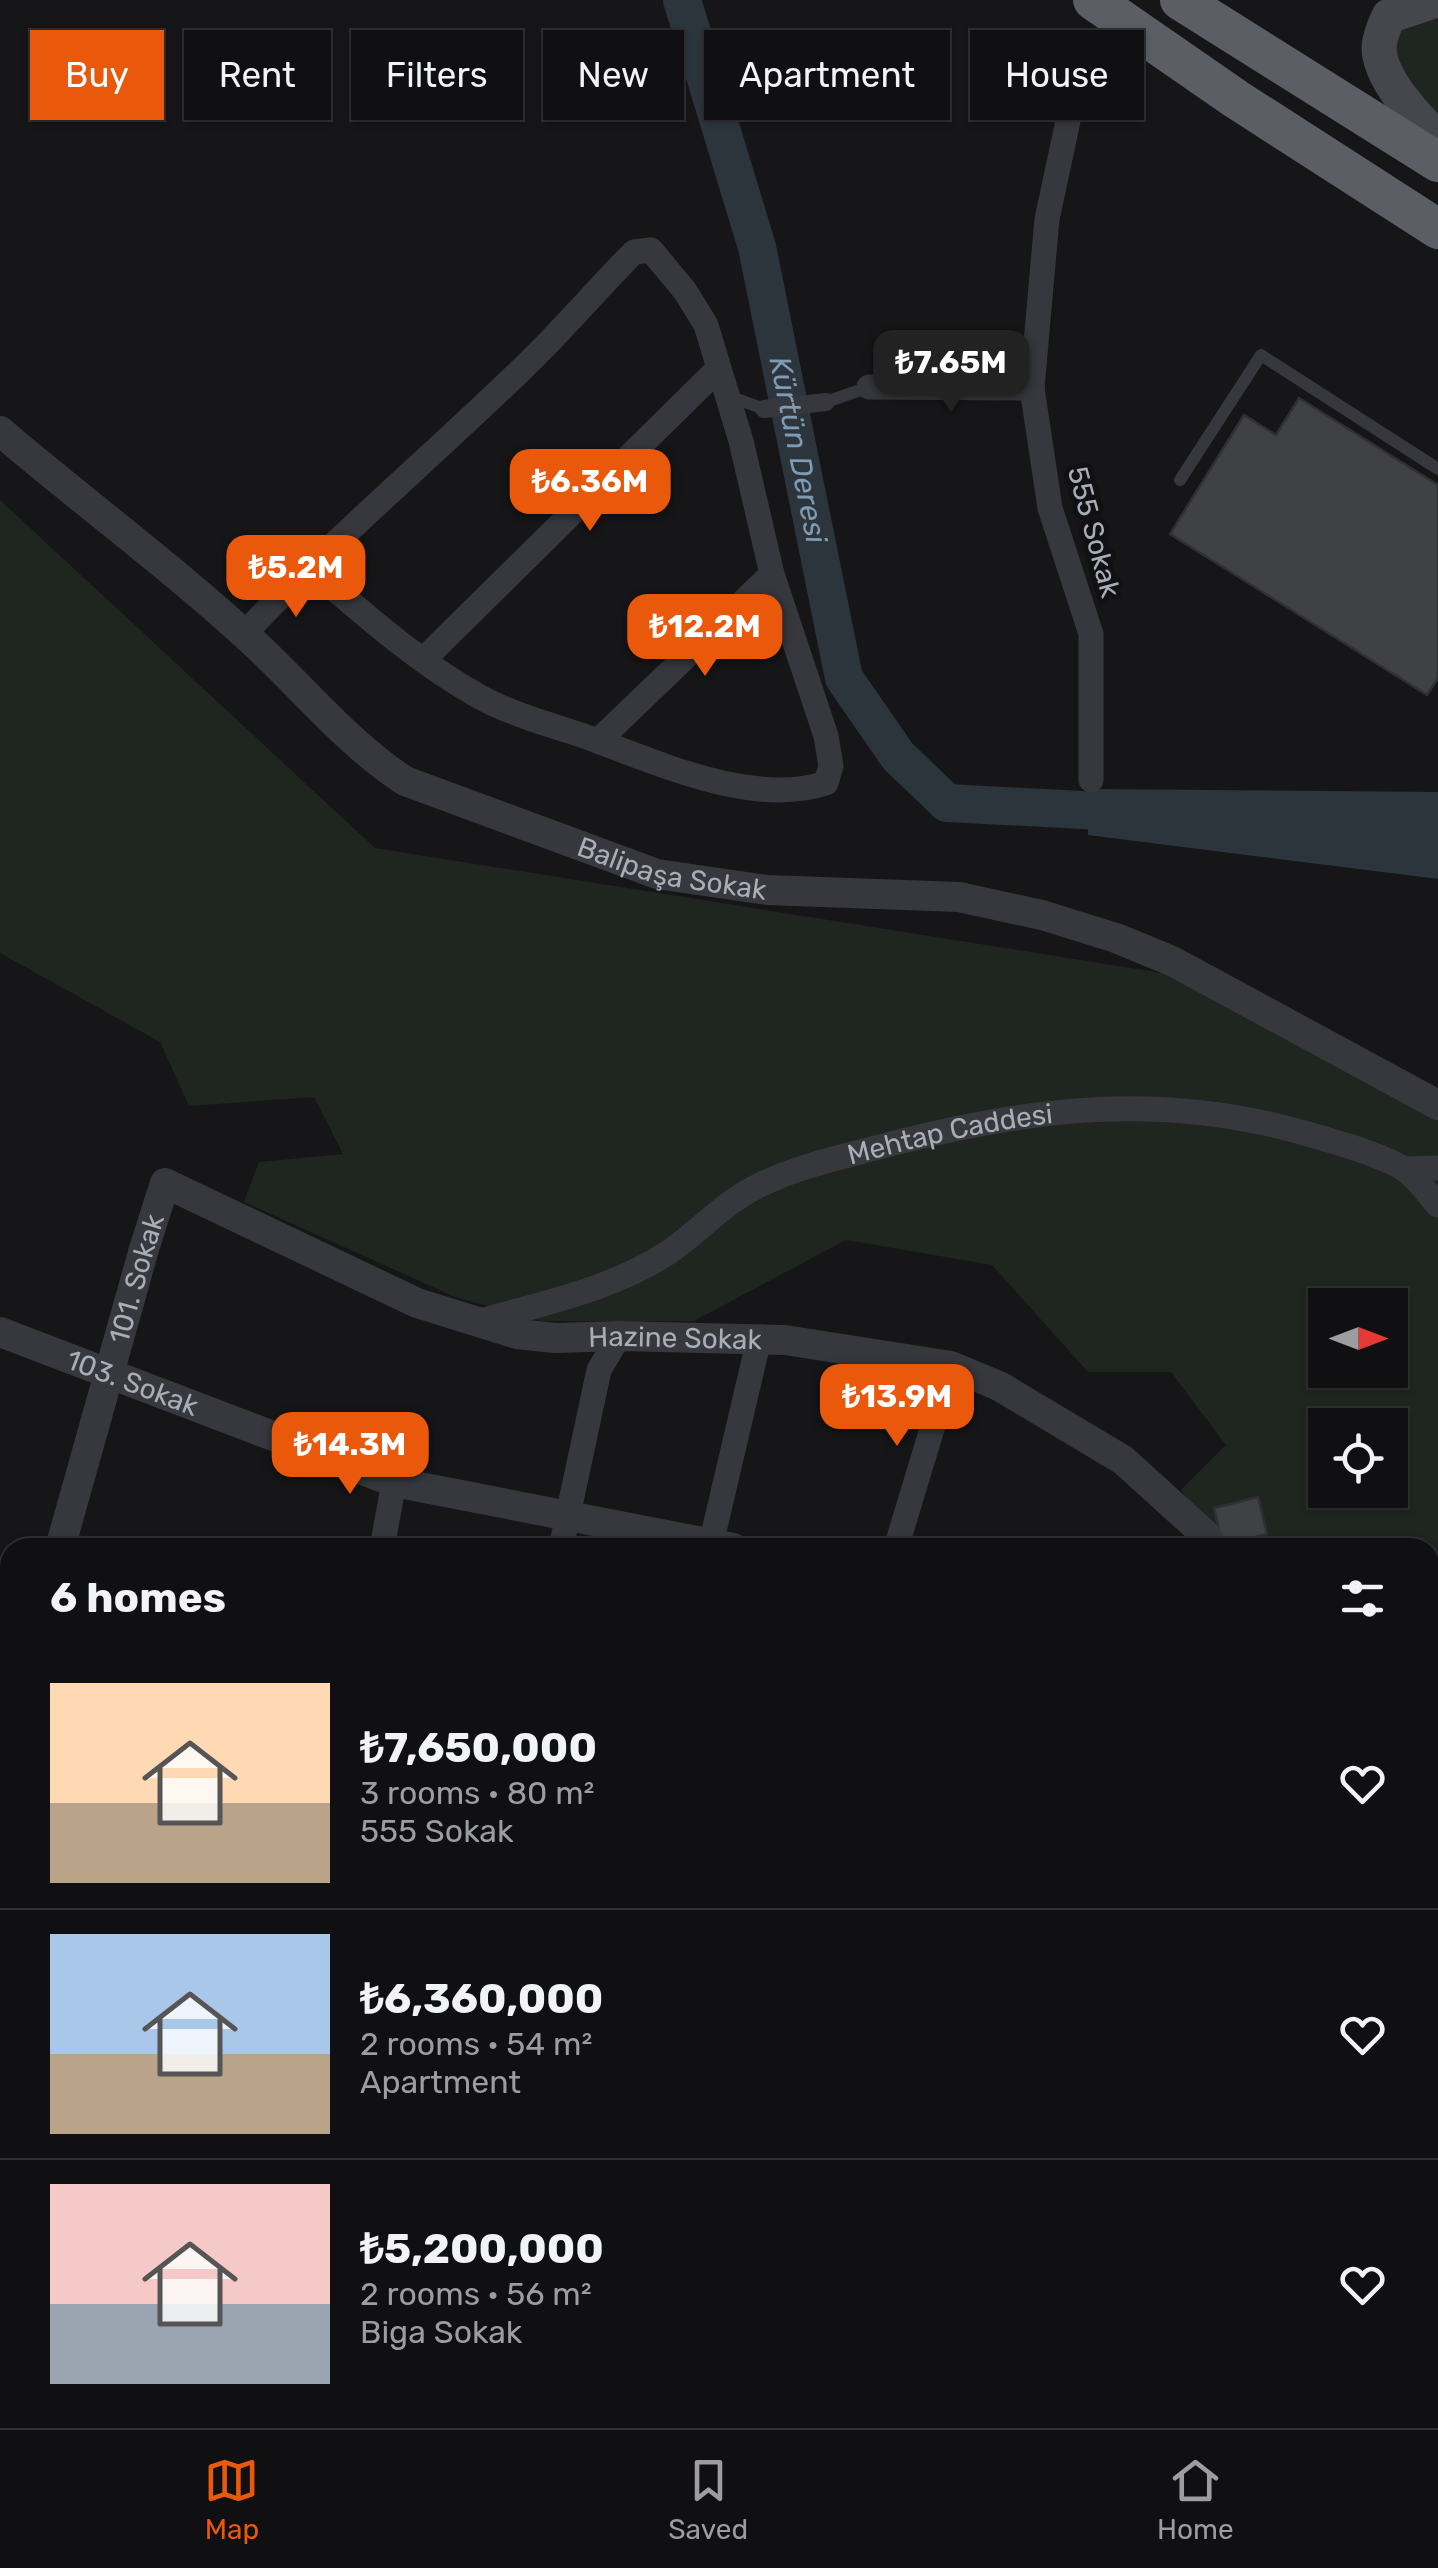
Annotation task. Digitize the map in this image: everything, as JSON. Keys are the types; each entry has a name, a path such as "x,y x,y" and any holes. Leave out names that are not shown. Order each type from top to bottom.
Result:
{"highway":[{"path":"1180,0 1438,162"},
{"path":"1109,10 1236,99 1438,229"}],"main road":[{"path":"1437,0 1388,16 1379,51 1394,88 1416,118 1438,138"}],"street":[{"name":"555 Sokak","path":"1091,780 1092,634 1050,508 1032,388 1047,220 1074,93 1109,10"},
{"path":"244,634 310,567 524,368 634,252 651,250 706,325 741,441 772,574 826,736 831,766 826,783 811,788 762,789 696,776 484,700 423,660 310,567"},
{"path":"423,660 718,369"},
{"path":"869,387 1032,388"},
{"path":"764,410 826,402"},
{"name":"Balipaşa Sokak","path":"0,431 244,634 345,733 405,781 657,874 766,890 959,897 1042,915 1116,938 1188,970 1438,1105"},
{"path":"598,741 772,574"},
{"name":"Mehtap Caddesi","path":"478,1322 623,1279 671,1251 712,1216 757,1186 814,1164 954,1128 1079,1108 1146,1106 1279,1126 1404,1168 1438,1204"},
{"path":"1404,1168 1438,1168"},
{"name":"Hazine Sokak","path":"165,1184 417,1303 517,1334 555,1338 785,1340 951,1366 999,1386 1123,1460 1208,1538"},
{"name":"101. Sokak","path":"63,1538 165,1184"},
{"name":"103. Sokak","path":"0,1332 394,1482 676,1538"},
{"path":"564,1538 598,1370 618,1336"},
{"path":"720,1538 759,1339"},
{"path":"899,1538 951,1366"},
{"path":"384,1538 394,1482"}],"lane":[{"path":"1180,480 1261,355 1438,469"},
{"path":"826,402 869,387"},
{"path":"726,395 764,410"}],"shaded area":[{"path":"1438,1 1438,132 1379,51 1407,8"},
{"path":"0,500 375,848 1175,975 1438,1118 1438,1538 1218,1538 1181,1490 1226,1445 1171,1372 1088,1372 992,1265 846,1240 694,1321 541,1321 455,1297 244,1202 259,1162 343,1154 314,1097 189,1106 160,1042 0,953"},
{"path":"1089,789 1438,792 1438,879 1088,835"}],"building":[{"path":"1299,398 1438,485 1438,678 1427,695 1170,534 1244,415 1276,435"},
{"path":"1258,1497 1267,1534 1221,1538 1214,1508"}],"waterway":[{"name":"Kürtün Deresi","path":"682,0 757,247 844,678 898,756 947,803 1139,813"}]}
